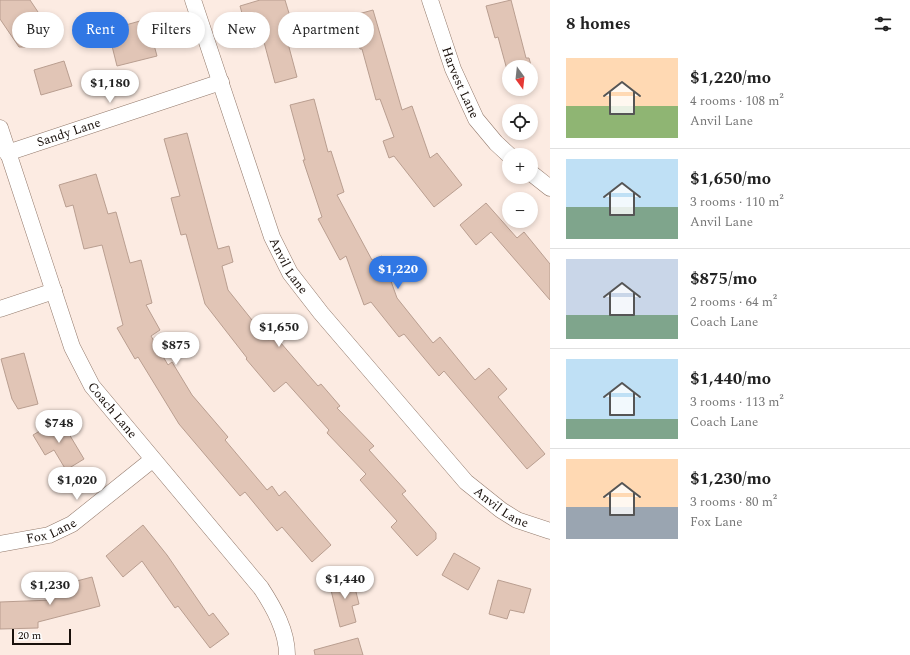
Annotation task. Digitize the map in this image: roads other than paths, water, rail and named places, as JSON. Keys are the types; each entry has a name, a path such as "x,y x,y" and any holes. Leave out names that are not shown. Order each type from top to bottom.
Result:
{"street":[{"name":"Anvil Lane","path":"193,0 272,237 290,273 321,313 466,482 501,510 517,520 550,531"},
{"name":"Harvest Lane","path":"430,0 452,69 476,119 502,149"},
{"name":"Sandy Lane","path":"7,153 221,82"},
{"name":"Coach Lane","path":"0,128 72,347 92,386 152,460 261,588 276,610 287,648 287,655"},
{"path":"538,179 550,188"},
{"path":"0,308 54,290"},
{"name":"Fox Lane","path":"0,544 48,535 72,524 152,460"}]}
